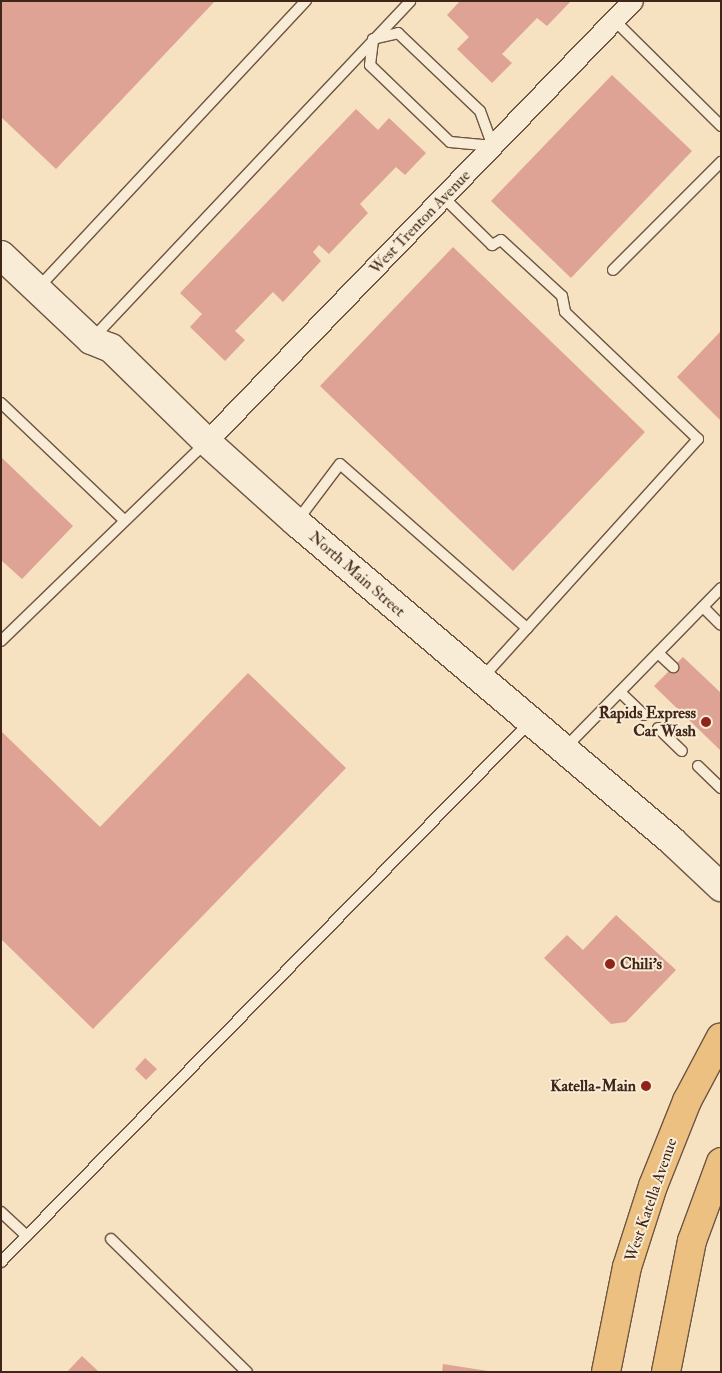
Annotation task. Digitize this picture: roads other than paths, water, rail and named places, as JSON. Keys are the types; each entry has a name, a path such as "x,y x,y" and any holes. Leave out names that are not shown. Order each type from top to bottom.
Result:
{"main road":[{"name":"North Main Street","path":"1,255 91,340 111,348 207,442 296,522 673,842 721,887"},
{"name":"West Katella Avenue","path":"606,1372 627,1267 653,1186 687,1101 721,1037"},
{"path":"666,1372 692,1241 721,1162"}],"street":[{"name":"West Trenton Avenue","path":"207,442 633,1"}],"lane":[{"path":"37,289 306,1"},
{"path":"91,340 410,1"},
{"path":"614,20 721,126"},
{"path":"398,33 480,111 493,146 450,142 370,65 374,39 398,33"},
{"path":"612,270 721,162"},
{"path":"444,197 492,245 501,240 562,296 565,312 698,439 481,680"},
{"path":"1,403 124,520"},
{"path":"1,641 124,520 207,442"},
{"path":"296,522 340,464 527,628"},
{"path":"564,750 721,588"},
{"path":"703,606 721,625"},
{"path":"658,653 673,667"},
{"path":"620,692 644,715"},
{"path":"1,1262 531,722"},
{"path":"658,728 682,751"},
{"path":"698,766 721,788"},
{"path":"1,1212 27,1236"},
{"path":"111,1239 247,1372"}],"place":[{"name":"Rapids Express Car Wash","path":"706,722"},
{"name":"Chili's","path":"610,964"},
{"name":"Katella-Main","path":"646,1086"}]}
